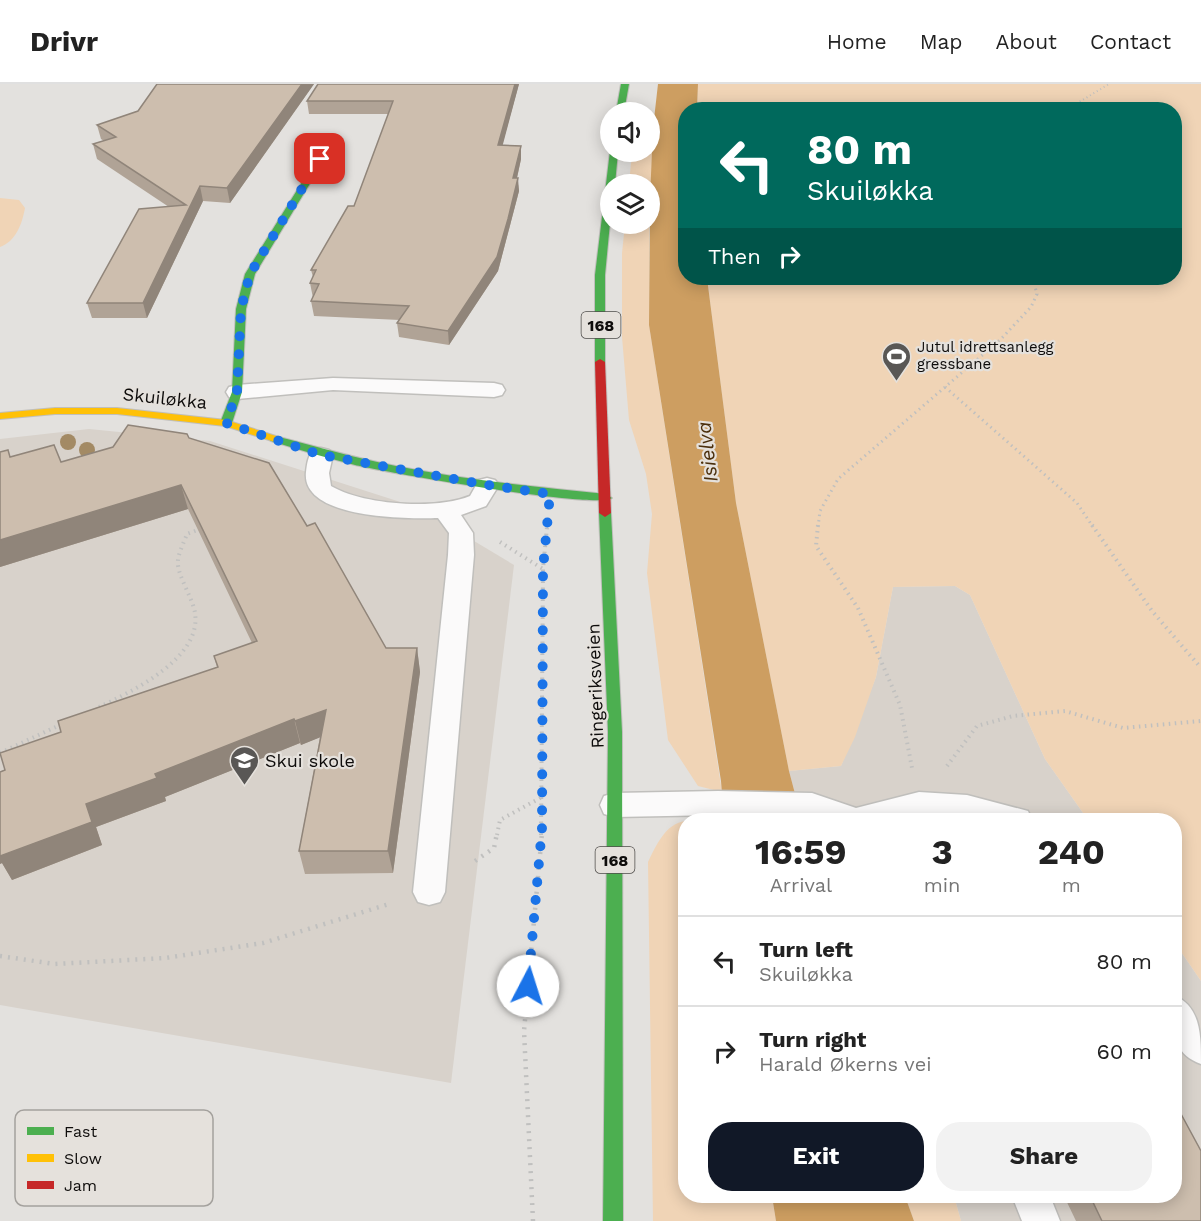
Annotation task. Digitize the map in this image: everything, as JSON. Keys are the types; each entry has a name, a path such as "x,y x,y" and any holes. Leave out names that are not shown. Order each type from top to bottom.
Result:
{"main road":[{"path":"622,102 625,84"},
{"path":"226,423 237,392 241,309 250,274 333,139"},
{"name":"Ringeriksveien","path":"613,162 600,275 600,401 615,732 613,1221"},
{"name":"Skuiløkka","path":"0,416 55,411 117,411 226,423 321,455 487,485 550,494 606,498"}],"lane":[{"path":"237,392 333,384 494,390"},
{"path":"321,455 318,482 322,490 333,497 386,508 446,511 477,501 483,495 487,485"},
{"path":"429,892 461,555 461,533 446,511"},
{"path":"615,805 717,803 812,806 834,813"},
{"path":"884,813 919,804 967,807 990,813"},
{"path":"1182,1021 1201,1048"},
{"path":"1034,1203 1041,1221"}],"path":[{"path":"1079,102 1109,84"},
{"path":"919,804 900,705 858,608 816,546 820,511 838,479 1001,339 1031,307 1037,294 1035,285"},
{"path":"945,387 1077,503 1152,611 1201,668"},
{"path":"533,1221 524,1031 542,828 543,569 550,494"},
{"path":"91,711 131,692 178,658 194,637 195,613 177,562 188,534 201,529"},
{"path":"919,804 977,726 1013,716 1065,711 1123,728 1201,721"},
{"path":"0,753 71,720"},
{"path":"0,956 55,964 165,958 252,945 429,892 494,848 501,820 542,797"}],"shaded area":[{"path":"698,84 1201,84 1201,981 1182,953 1182,813 1083,813 1045,759 970,595 955,586 893,587 876,677 855,737 841,766 789,771 736,503 708,285 1182,285 1182,102 697,102"},
{"path":"652,162 651,174 630,174 631,163"},
{"path":"0,198 19,200 25,208 14,236 0,247"},
{"path":"624,234 649,234 649,325 722,792 698,786 668,740 647,573 652,514 646,474 629,420 622,337"},
{"name":"Skui skole","path":"89,429 210,441 419,508 514,565 451,1083 0,1005 0,439"},
{"path":"955,586 970,595 1045,759 1083,813 800,813 789,771 841,766 876,677 893,587"},
{"path":"678,823 678,1203 773,1203 776,1221 653,1221 648,862 658,843 672,826"},
{"path":"1182,953 1201,981 1201,1221 961,1221 956,1203 1182,1203"},
{"path":"908,1203 956,1203 961,1221 914,1221"}],"water":[{"name":"Isielva","path":"658,84 698,84 697,102 678,102 678,285 708,285 736,503 789,771 800,813 723,813 721,781 649,325 650,234 660,234 660,174 651,174 652,162 660,162 660,102 656,102"},
{"path":"773,1203 908,1203 914,1221 776,1221"}],"building":[{"path":"157,84 302,84 227,188 200,186 143,303 87,303 139,209 186,205 93,144 116,137 97,125 138,111"},
{"path":"318,84 515,84 498,145 521,146 513,178 518,178 508,219 497,257 448,331 397,323 409,306 311,301 319,284 310,283 316,270 311,270 348,206 354,206 393,101 307,101"},
{"path":"128,425 187,434 189,438 269,463 307,526 315,523 386,648 417,648 388,851 299,851 326,710 295,721 294,719 155,774 157,778 86,804 92,822 0,856 0,772 5,770 0,753 61,732 58,721 218,667 214,656 257,641 181,485 0,540 0,452 8,450 10,457 54,445 61,462 113,447"},
{"path":"1182,1116 1201,1151 1201,1221 1102,1221 1093,1203 1182,1203"}],"traffic: fast":[{"path":"622,102 625,84"},
{"path":"226,423 237,392 241,309 250,274 333,139"},
{"path":"600,362 600,275 613,162"},
{"path":"275,439 356,462 439,478 606,498"},
{"path":"605,513 615,732 613,1221"}],"traffic: slow":[{"path":"0,416 55,411 117,411 226,423 275,439"}],"traffic: jam":[{"path":"600,362 605,513"}],"place":[{"name":"Jutul idrettsanlegg gressbane","path":"896,382"},
{"name":"Skui skole","path":"244,786"}],"route":[{"path":"320,159 250,274 241,309 237,392 226,423 321,455 550,494 543,569 542,828 528,986"}]}
